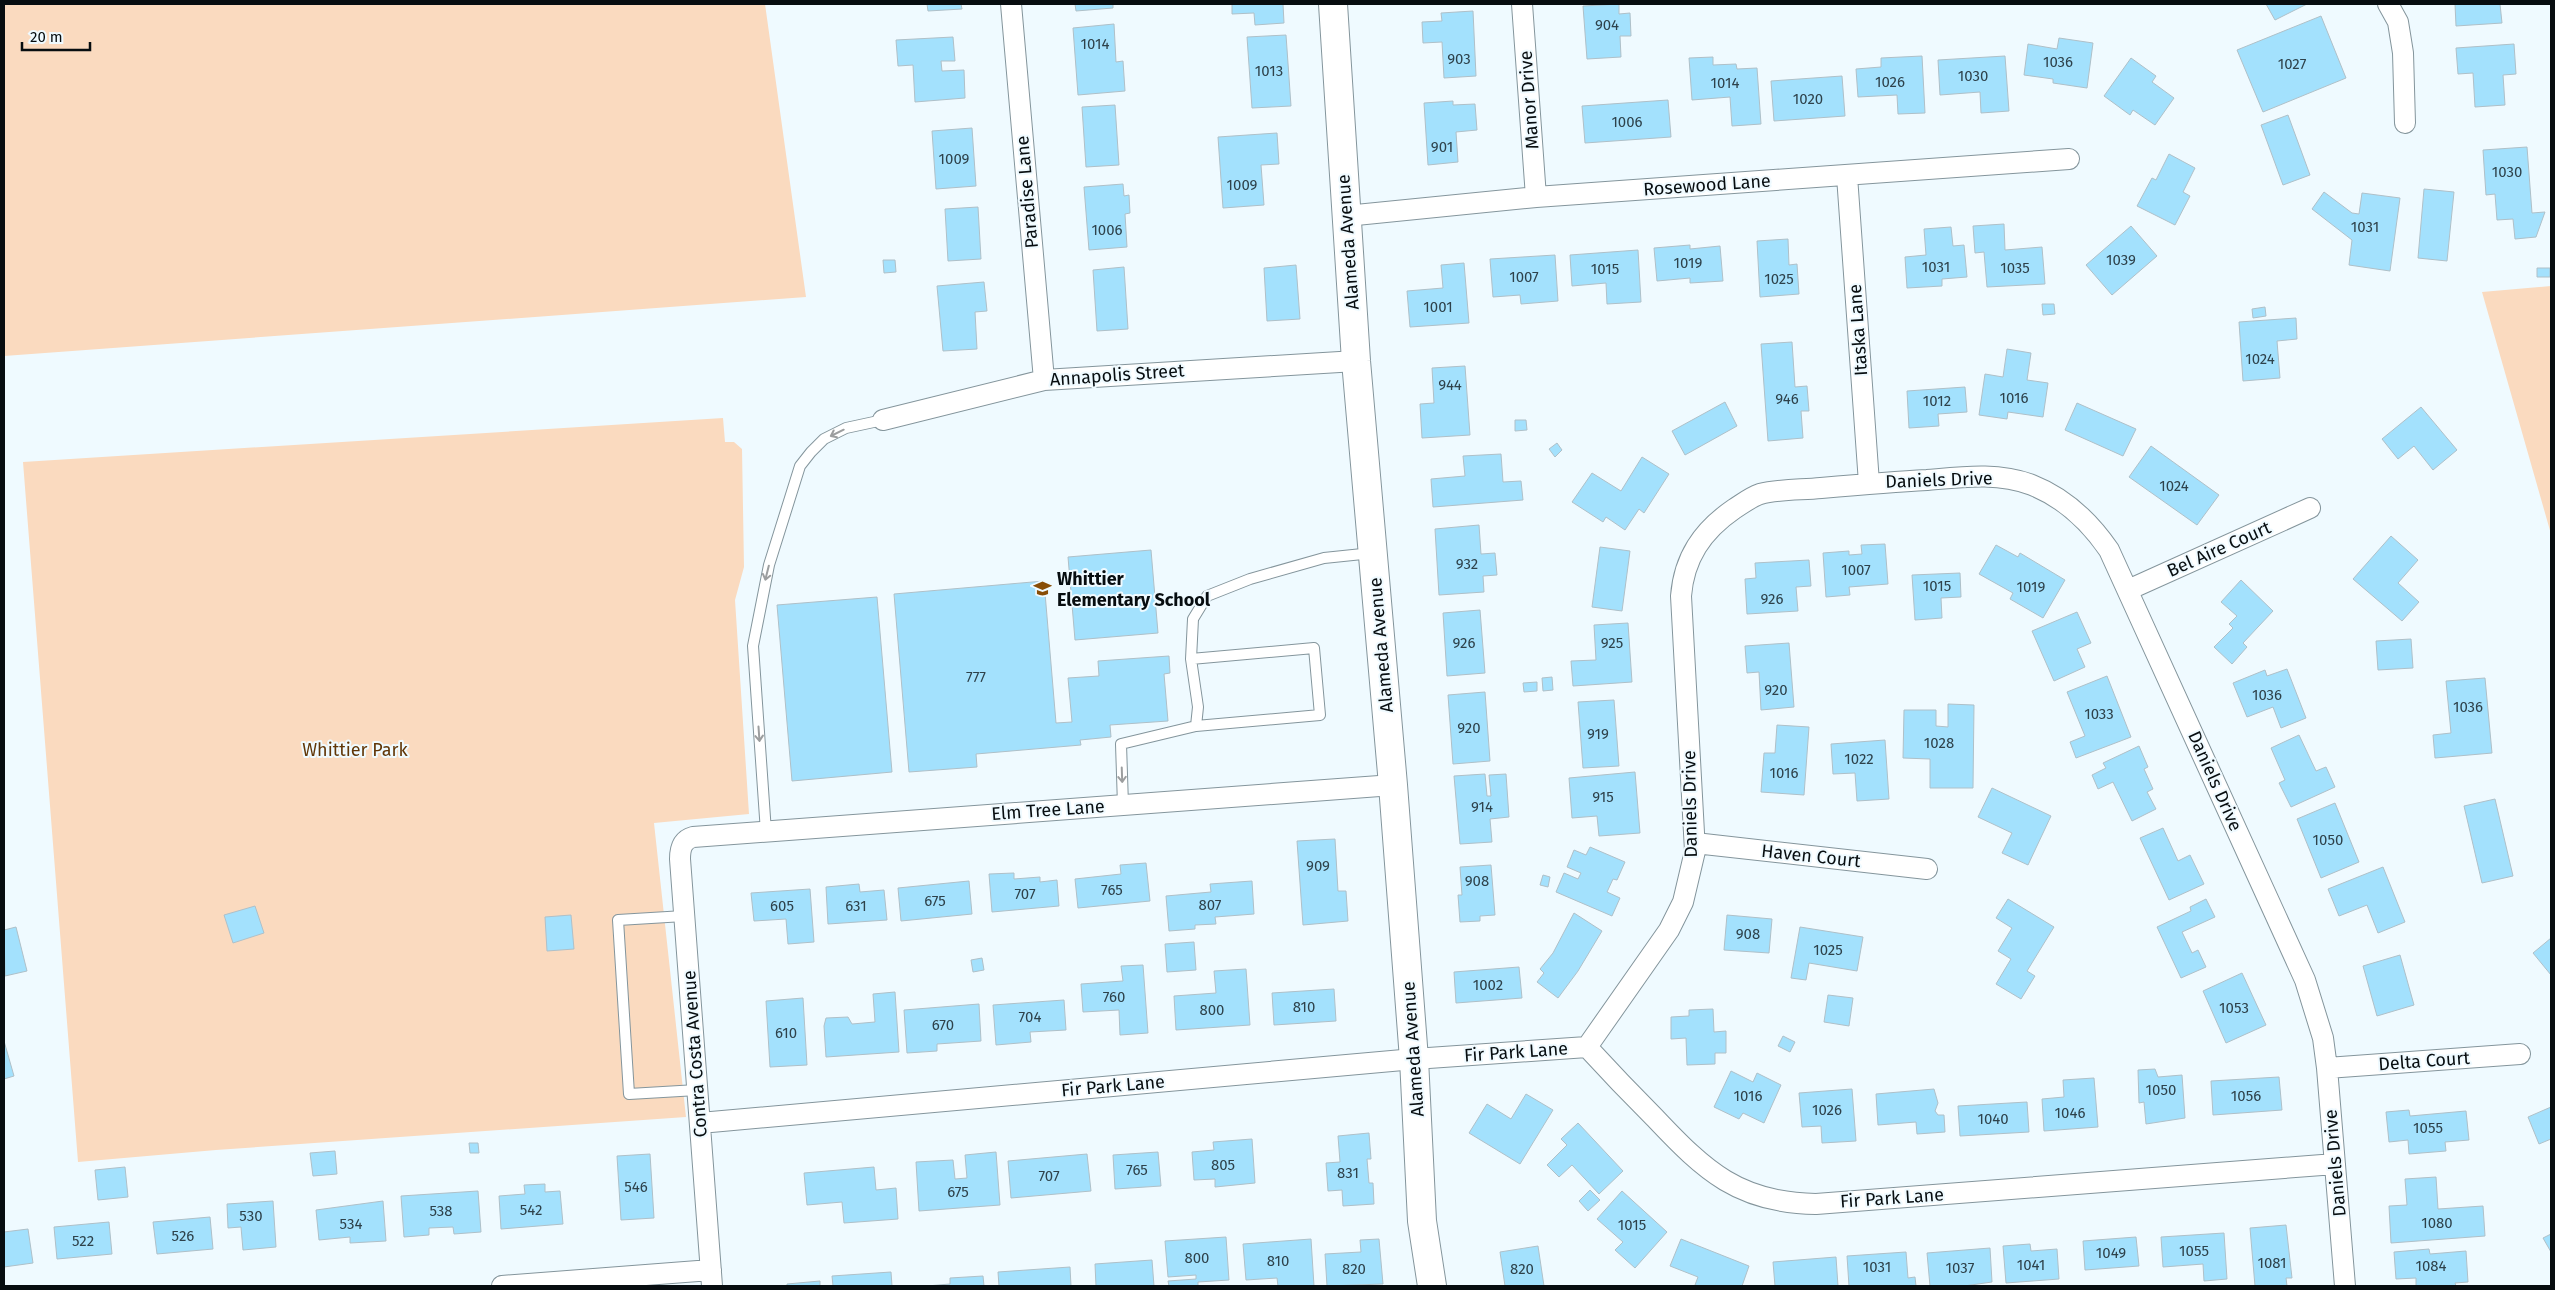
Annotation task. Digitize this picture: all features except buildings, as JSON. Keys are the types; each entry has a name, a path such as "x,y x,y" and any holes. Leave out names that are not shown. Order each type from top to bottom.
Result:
{"street":[{"name":"Paradise Lane","path":"1011,4 1044,380"},
{"name":"Alameda Avenue","path":"1333,4 1356,361 1393,785 1414,1059 1422,1221 1432,1286"},
{"name":"Manor Drive","path":"1522,4 1536,197"},
{"path":"2388,4 2398,22 2403,54 2405,123"},
{"name":"Rosewood Lane","path":"1346,216 1536,197 2069,159"},
{"name":"Itaska Lane","path":"1847,176 1869,483"},
{"name":"Annapolis Street","path":"883,420 1044,380 1356,361"},
{"name":"Daniels Drive","path":"1587,1047 1669,930 1683,902 1695,844 1681,626 1682,576 1688,558 1711,528 1727,514 1760,494 1869,483 1982,476 2008,478 2032,485 2062,501 2094,529 2109,550 2306,980 2323,1038 2327,1068 2345,1286"},
{"name":"Bel Aire Court","path":"2128,590 2310,508"},
{"name":"Elm Tree Lane","path":"702,836 1393,785"},
{"name":"Contra Costa Avenue","path":"702,836 687,839 681,850 684,916 711,1278"},
{"name":"Haven Court","path":"1695,844 1927,868"},
{"name":"Fir Park Lane","path":"700,1123 1414,1059 1587,1047 1695,1160 1719,1178 1745,1191 1773,1200 1816,1204 2335,1164"},
{"name":"Delta Court","path":"2327,1068 2520,1054"},
{"path":"502,1286 711,1278"}],"lane":[{"path":"766,832 753,646 770,565 800,466 824,439 846,428 883,420"},
{"path":"1196,726 1198,707 1192,659 1192,618 1207,596 1250,579 1324,558 1373,552"},
{"path":"1122,805 1121,744 1196,726 1320,715 1314,648 1192,659"},
{"path":"684,916 618,920 629,1094 697,1090"}],"green space":[{"path":"4,4 765,4 806,297 4,356"},
{"path":"2551,286 2551,534 2482,292"},
{"name":"Whittier Park","path":"723,418 725,442 734,442 742,449 744,567 735,600 749,814 654,823 686,1117 216,1150 78,1162 23,462"}],"place":[{"name":"Whittier Elementary School","path":"1043,589"}]}
